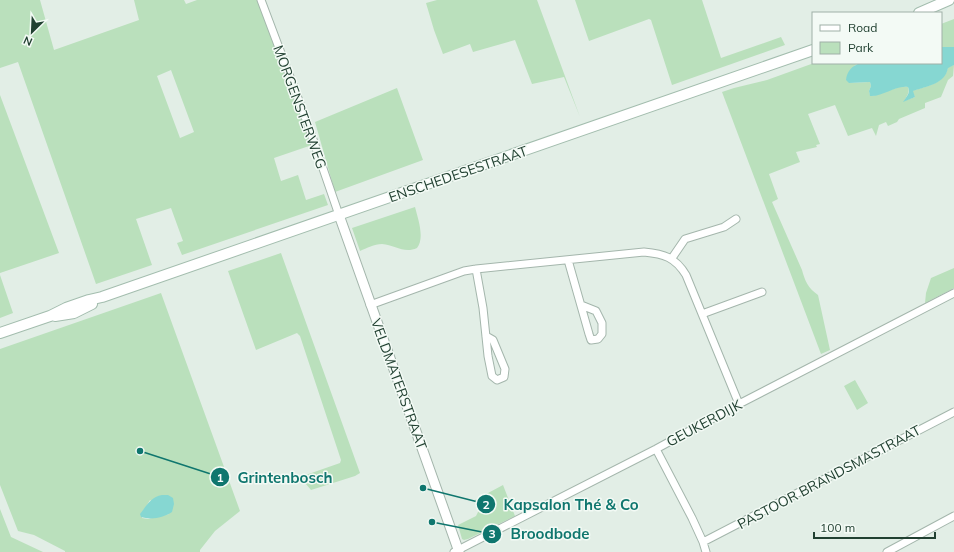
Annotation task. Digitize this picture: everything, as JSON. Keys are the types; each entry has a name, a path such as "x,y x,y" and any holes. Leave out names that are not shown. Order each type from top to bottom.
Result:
{"main road":[{"path":"921,12 949,0"},
{"name":"ENSCHEDESESTRAAT","path":"0,333 50,316 66,308 102,297 812,50"}],"street":[{"name":"MORGENSTERWEG","path":"261,0 339,215"},
{"name":"VELDMATERSTRAAT","path":"339,215 457,551"},
{"path":"672,258 685,239 724,227 736,219"},
{"path":"370,305 464,271 644,252 659,253 672,258 680,265 686,275 739,404"},
{"path":"568,260 591,340 598,339 602,334 602,323 596,311 581,305"},
{"path":"476,269 488,356 492,376 497,380 504,377 506,369 493,340 486,336"},
{"path":"702,314 762,292"},
{"name":"GEUKERDIJK","path":"457,551 954,293"},
{"name":"PASTOOR BRANDSMASTRAAT","path":"704,542 954,412"},
{"path":"656,449 704,542 706,552"},
{"path":"887,552 954,516"}],"green space":[{"path":"0,0 40,0 54,50 139,20 134,0 184,0 186,4 197,0 257,0 312,145 274,158 281,181 298,175 306,200 324,194 328,205 182,255 177,243 183,241 171,208 136,219 152,265 96,284 18,62 0,68","holes":["171,70 194,132 180,138 157,76"]},
{"path":"437,0 537,0 580,117 564,77 532,84 515,40 473,52 470,44 443,54 426,3"},
{"path":"575,0 702,0 721,58 781,37 785,45 672,85 651,20 649,19 589,41"},
{"path":"954,19 954,47 942,47 942,24"},
{"path":"812,64 858,64 855,65 849,83 870,82 871,86 869,91 870,95 873,96 902,86 908,87 909,89 907,96 904,101 915,97 912,91 929,86 939,81 946,73 948,67 954,65 953,76 948,80 941,97 925,103 925,108 899,119 897,122 888,126 886,122 879,125 876,136 872,128 848,136 835,105 808,114 820,144 816,145 817,147 796,152 800,162 769,174 778,199 772,202 806,281 809,287 818,295 830,350 821,354 722,92 767,80"},
{"path":"397,88 423,160 335,192 315,122"},
{"path":"0,95 59,253 0,273"},
{"path":"415,207 421,234 417,248 412,250 404,250 379,244 360,251 352,228"},
{"path":"281,253 360,473 311,490 300,477 340,463 341,460 300,336 297,333 256,350 228,271"},
{"path":"954,268 954,288 925,303 926,293 931,278"},
{"path":"0,275 13,313 0,318"},
{"path":"161,293 240,511 215,531 200,552 65,552 34,535 18,531 0,485 0,349","holes":["150,500 169,514 148,519 142,518 142,513"]},
{"path":"855,380 868,403 857,410 844,386"},
{"path":"503,485 515,516 468,539 462,539 458,525 476,516 480,508 475,500"},
{"path":"0,509 11,537 43,552 0,552"}],"water":[{"path":"942,47 954,47 954,65 948,68 943,78 935,84 913,91 915,97 903,102 909,93 908,87 898,88 880,95 870,96 870,82 849,83 846,80 847,74 850,69 858,64 942,64"},
{"path":"162,495 168,495 173,498 174,504 172,512 157,518 141,517 140,514 150,502"}],"place":[{"name":"Grintenbosch","path":"140,451"},
{"name":"Kapsalon Thé & Co","path":"423,488"},
{"name":"Broodbode","path":"432,522"}]}
